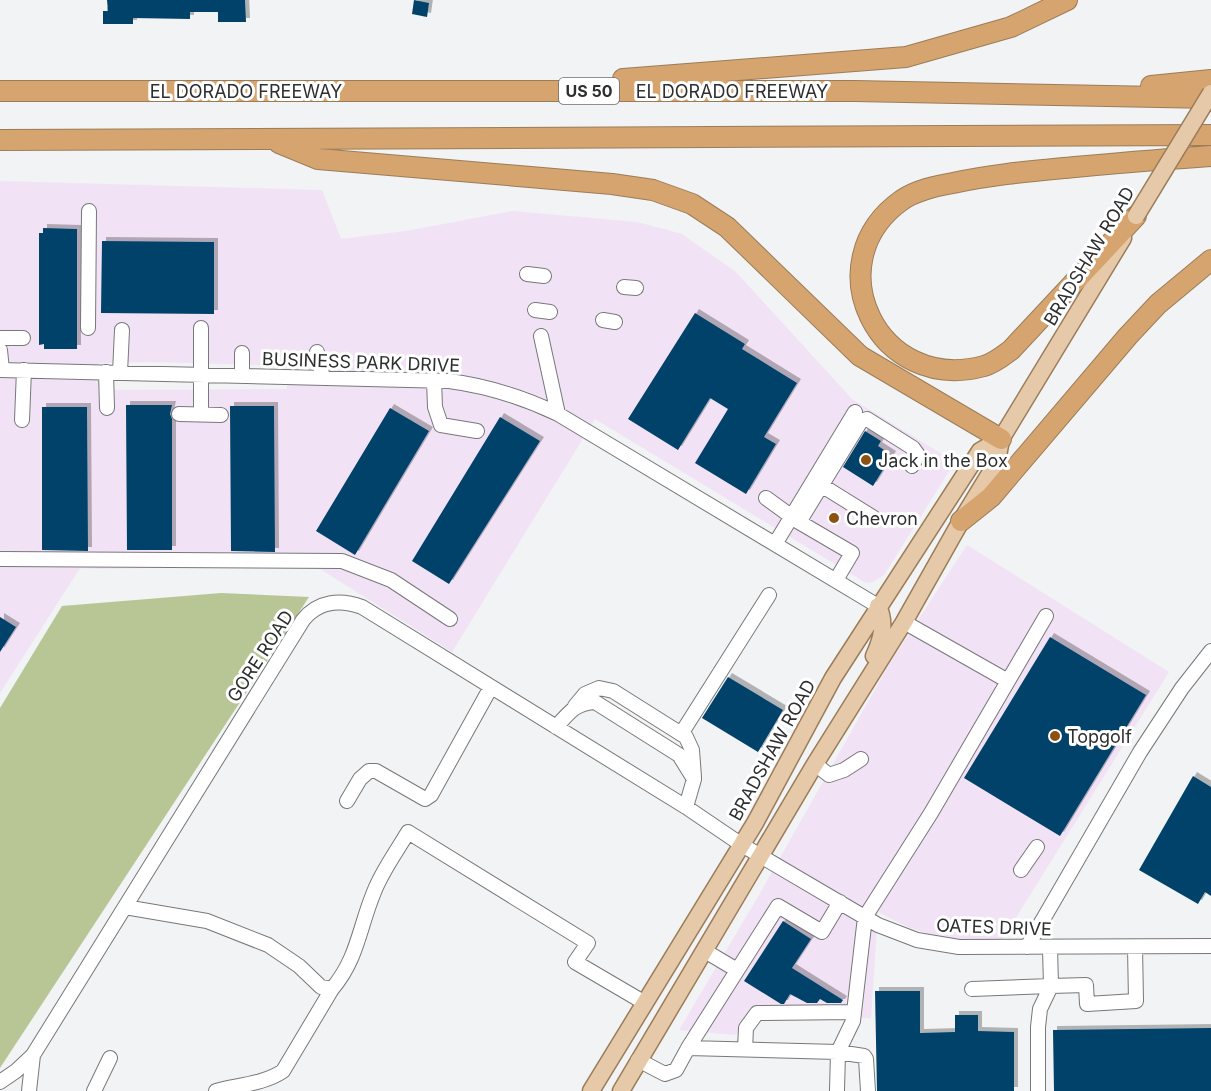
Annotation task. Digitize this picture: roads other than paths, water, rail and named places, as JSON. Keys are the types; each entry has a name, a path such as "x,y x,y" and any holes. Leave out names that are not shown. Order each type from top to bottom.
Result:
{"highway":[{"path":"477,90 906,57 1011,27 1067,0"},
{"path":"1070,95 1211,80"},
{"name":"EL DORADO FREEWAY","path":"0,91 855,91 1211,98"},
{"path":"0,140 1211,135"},
{"path":"268,139 318,159 622,186 653,190 692,204 727,228 860,356 1000,439"},
{"path":"1136,216 1011,350 986,366 954,372 924,366 898,354 878,332 864,305 860,275 866,246 880,220 903,200 921,191 996,174 1211,156"},
{"path":"961,521 991,497 1158,304 1211,260"}],"main road":[{"name":"BRADSHAW ROAD","path":"621,1091 997,462 1000,439 1211,93"},
{"name":"BRADSHAW ROAD","path":"591,1091 742,845 833,678 878,606 980,451 1000,439"},
{"path":"853,703 880,642 882,615 878,606"}],"street":[{"path":"88,211 88,328"},
{"path":"527,274 544,276"},
{"path":"535,310 550,312"},
{"path":"201,328 201,414"},
{"path":"107,408 122,330"},
{"path":"541,336 558,414"},
{"path":"0,338 23,338"},
{"path":"0,350 1,370"},
{"path":"316,352 322,378"},
{"path":"242,353 242,376"},
{"name":"BUSINESS PARK DRIVE","path":"1,370 434,381 476,384 502,390 528,399 558,414 878,606"},
{"path":"22,420 24,370"},
{"path":"434,381 435,407 441,425 477,431"},
{"path":"795,519 855,411"},
{"path":"179,414 221,415"},
{"path":"775,544 822,485 861,421 867,419 914,448 918,455 912,466"},
{"path":"822,485 874,518"},
{"path":"766,498 852,554 836,580"},
{"path":"0,559 342,561 391,580 450,619"},
{"path":"681,734 769,595"},
{"name":"GORE ROAD","path":"0,1082 33,1055 303,620 316,608 336,602 350,603 362,608 686,807 761,857"},
{"path":"837,1091 838,1052 853,1021 865,917 931,813 1046,616"},
{"path":"904,621 1008,681"},
{"path":"1027,947 1140,752 1182,688 1211,651"},
{"path":"347,801 360,779 369,771 376,771 425,799 430,795 491,687"},
{"path":"556,727 585,694 599,688 613,691 686,737 692,750 694,779 686,807"},
{"path":"572,710 583,703 595,702 679,755 694,779"},
{"path":"815,764 829,775 844,770 861,759"},
{"path":"216,1091 274,1077 283,1071 353,957 374,890 408,832 588,943 575,962 645,1004"},
{"path":"1022,870 1037,847"},
{"name":"OATES DRIVE","path":"761,857 865,917 904,936 931,944 959,947 1050,948 1211,946"},
{"path":"639,1060 665,1074 676,1070 687,1048 778,906 822,932 840,902"},
{"path":"125,907 207,921 258,941 299,966 321,987 332,989"},
{"path":"972,989 1086,985 1088,1004 1136,1001 1136,947"},
{"path":"1038,1091 1038,1027 1040,1009 1051,986 1050,948"},
{"path":"705,951 736,970"},
{"path":"745,1049 746,1028 757,1013 854,1012"},
{"path":"687,1048 838,1052 864,1056 868,1091"},
{"name":"GORE ROAD","path":"29,1091 33,1055"},
{"path":"94,1091 110,1059"}],"place":[{"name":"Jack in the Box","path":"866,460"},
{"name":"Chevron","path":"834,518"},
{"name":"Topgolf","path":"1055,736"}]}
